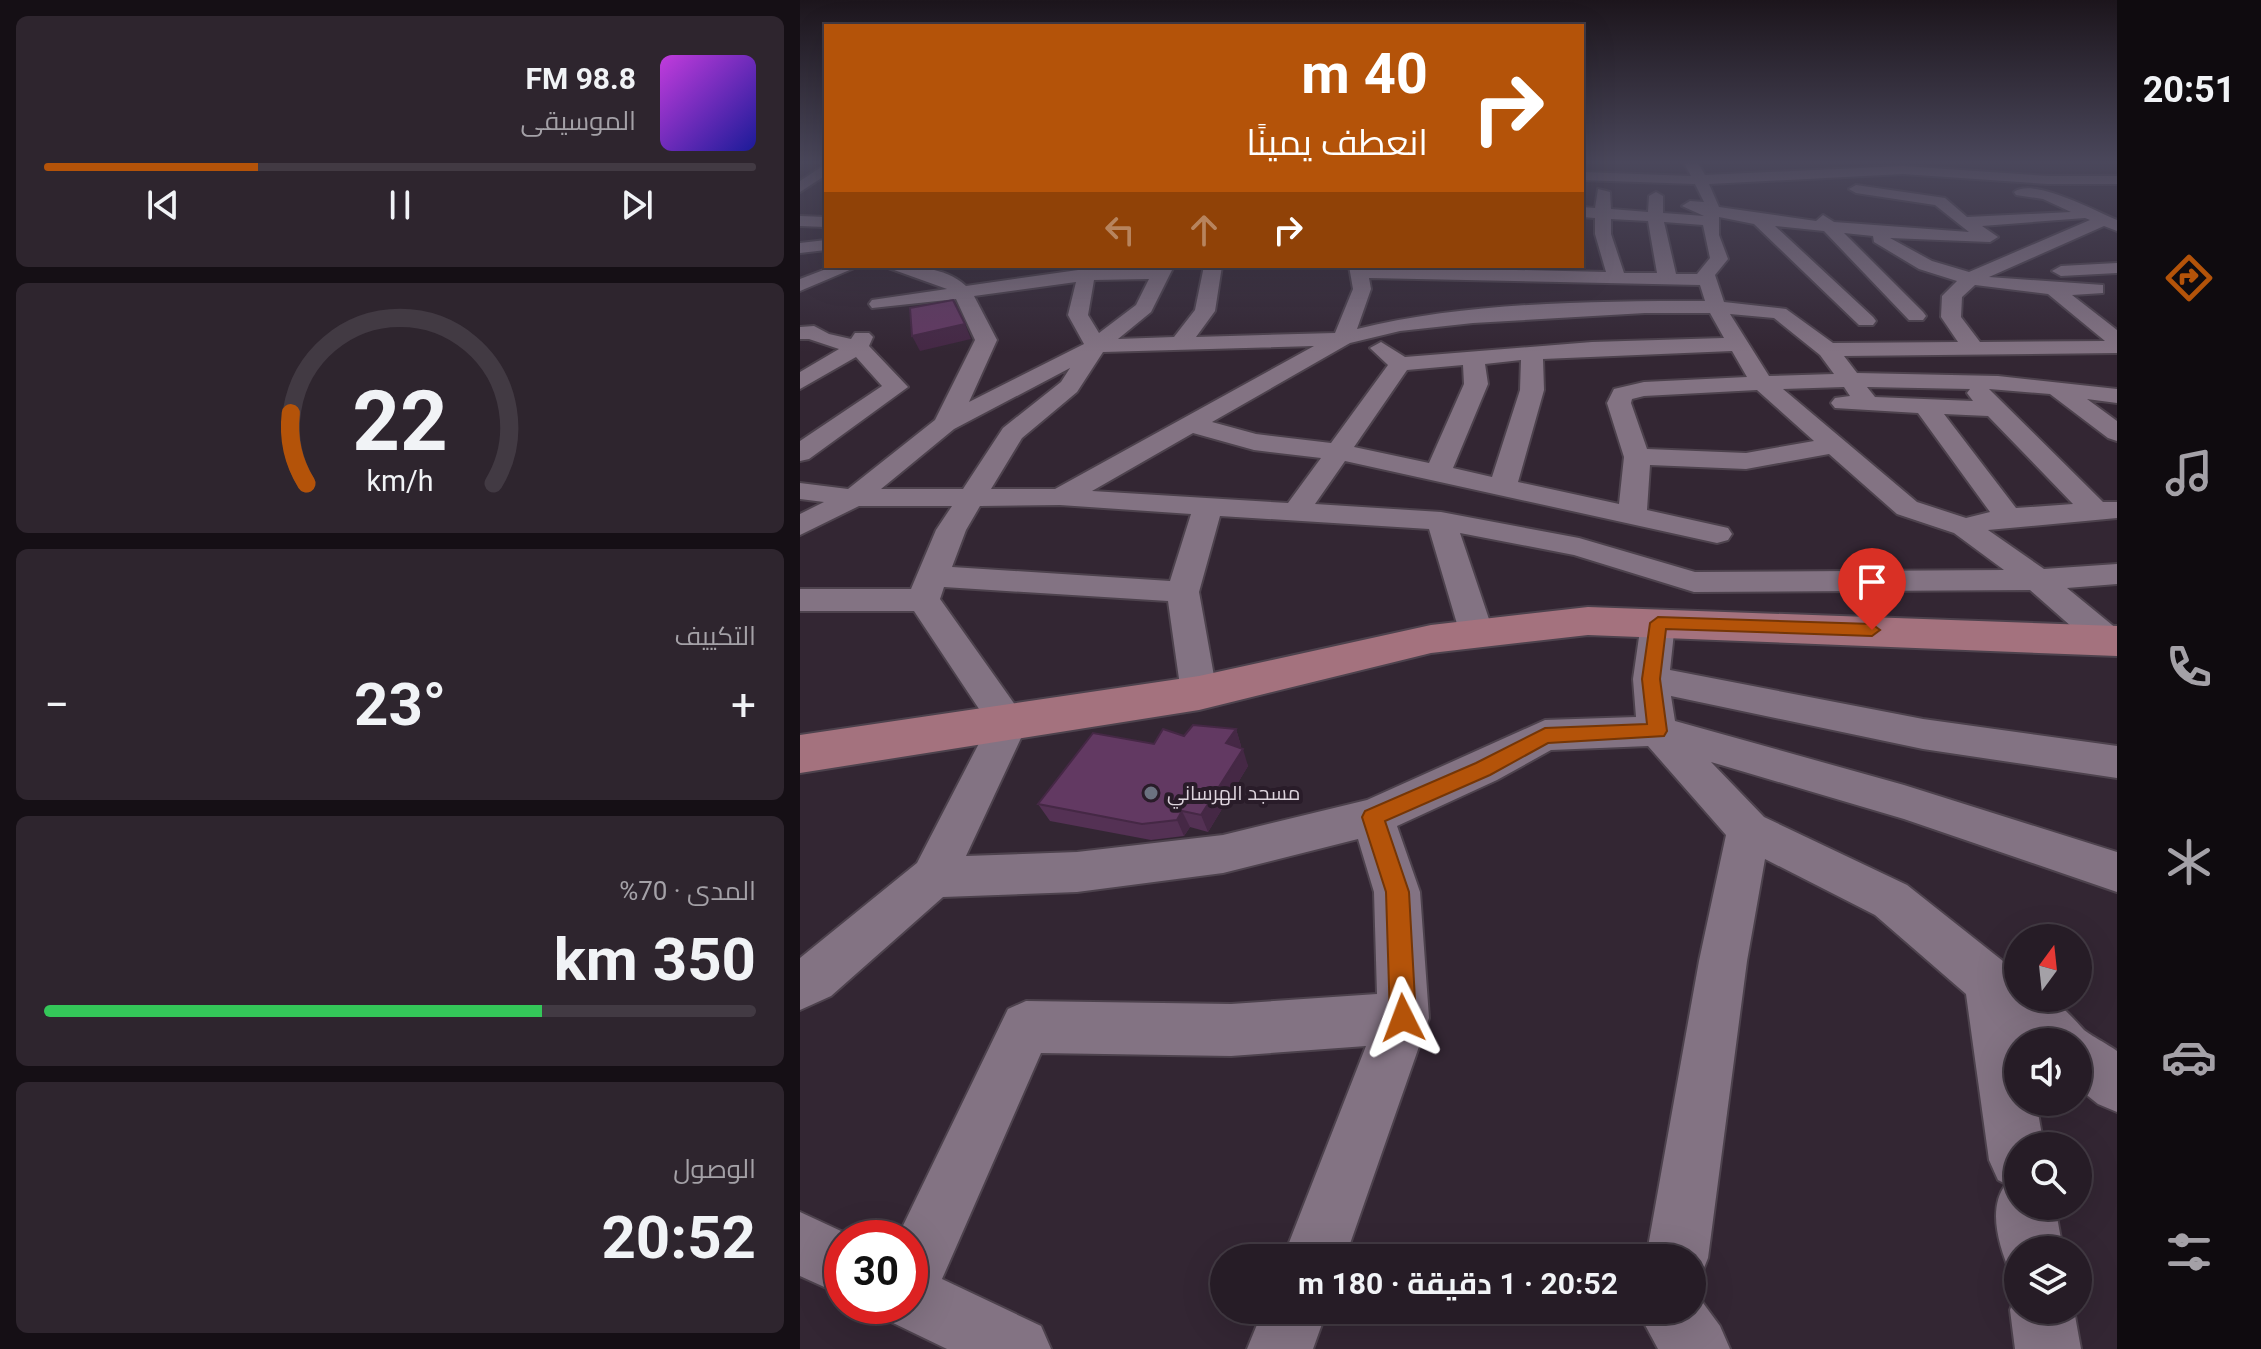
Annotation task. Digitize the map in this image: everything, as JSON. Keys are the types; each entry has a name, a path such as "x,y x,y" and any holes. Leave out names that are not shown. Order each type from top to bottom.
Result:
{"main road":[{"path":"800,754 1199,693 1431,639 1684,610 2113,641"}],"street":[{"path":"1603,255 1610,234 1607,226"},
{"path":"1648,258 1653,226"},
{"path":"1712,226 1719,259 1706,274 1716,307 1762,383 1907,508 1964,527 2038,580 2113,641"},
{"path":"1765,226 1866,321"},
{"path":"1828,226 1886,289 1916,316"},
{"path":"1857,226 1873,232 1990,237"},
{"path":"1971,226 1990,237 2028,251"},
{"path":"1973,348 1951,317 1952,296 1971,278 2028,251 2096,244 2105,226"},
{"path":"1873,232 1889,246 1999,286 2055,291 2096,289"},
{"path":"1584,233 1610,234"},
{"path":"800,248 824,245"},
{"path":"1603,255 1648,258 1669,280"},
{"path":"1603,255 1645,307 1637,347 1644,389"},
{"path":"2010,260 2041,272 2117,268"},
{"path":"800,285 845,268"},
{"path":"800,382 858,347 883,291 900,268 949,278 964,291 986,340 968,383 945,424"},
{"path":"1181,343 1205,311 1213,268"},
{"path":"800,526 854,498 945,424 1096,346 1144,308 1163,269 1046,272 964,291 879,304"},
{"path":"1353,337 1362,289 1358,269 1708,280"},
{"path":"1086,270 1078,315 1096,346"},
{"path":"2063,271 2117,300"},
{"path":"1514,315 1519,273"},
{"path":"2055,291 2117,340"},
{"path":"1096,346 1353,337 1400,325 1514,315 1645,307 1716,307 1779,313 1828,350 1852,378 1866,402"},
{"path":"800,333 814,332 822,339 858,347 896,387 800,453"},
{"path":"1353,337 1400,364 1532,353 1739,344"},
{"path":"1060,497 1353,337"},
{"path":"928,588 951,530 1012,433 1069,387 1096,346"},
{"path":"2020,347 2054,386 2117,433"},
{"path":"2084,347 2117,370"},
{"path":"1828,350 2117,347"},
{"path":"1503,485 1532,390 1532,353"},
{"path":"1438,472 1476,384 1473,358"},
{"path":"1295,513 1400,364"},
{"path":"1632,515 1637,457 1619,403 1622,394 1644,389 1852,378 1964,378 2054,386 2117,396"},
{"path":"1964,378 2106,510"},
{"path":"1789,407 1866,402 1996,409"},
{"path":"1926,407 2008,517"},
{"path":"1190,424 1254,442 1340,452 1717,534"},
{"path":"800,431 832,431"},
{"path":"1637,457 1746,461 1833,446"},
{"path":"800,491 854,498 1060,497 1207,509 1441,521 1579,547 1684,610 2117,574"},
{"path":"1199,693 1183,592 1207,509"},
{"path":"1964,527 2008,517 2106,510"},
{"path":"1441,521 1477,634"},
{"path":"800,985 813,979 933,877 1009,723 928,588"},
{"path":"800,600 928,588 1183,592"},
{"path":"1684,610 1651,679 1657,731 1749,830 1891,900 2045,1028"},
{"path":"1651,679 1923,734 2117,762"},
{"path":"933,877 1077,872 1223,854 1373,817 1483,769 1545,735 1657,731 1904,802 2117,872"},
{"path":"1319,1244 1403,1018 1397,892 1373,817"},
{"path":"1679,1244 1723,961 1749,830"},
{"path":"1990,984 2014,1132"},
{"path":"928,1241 1026,1027 1231,1030 1403,1018"},
{"path":"2092,1065 2117,1085"},
{"path":"800,1243 824,1255"},
{"path":"928,1306 1018,1349"},
{"path":"1280,1349 1290,1324"},
{"path":"1679,1324 1697,1349"},
{"path":"2044,1324 2048,1349"}],"building":[{"path":"953,300 965,324 912,336 910,308"},
{"name":"مسجد الهرساني","path":"1193,725 1236,729 1226,743 1243,749 1201,815 1182,811 1177,820 1142,824 1038,804 1093,733 1154,744 1163,729 1184,736"}],"place":[{"name":"مسجد الهرساني","path":"1151,793"}],"route":[{"path":"1403,1018 1397,892 1373,817 1483,769 1545,735 1657,731 1651,679 1658,623 1872,630"}]}
